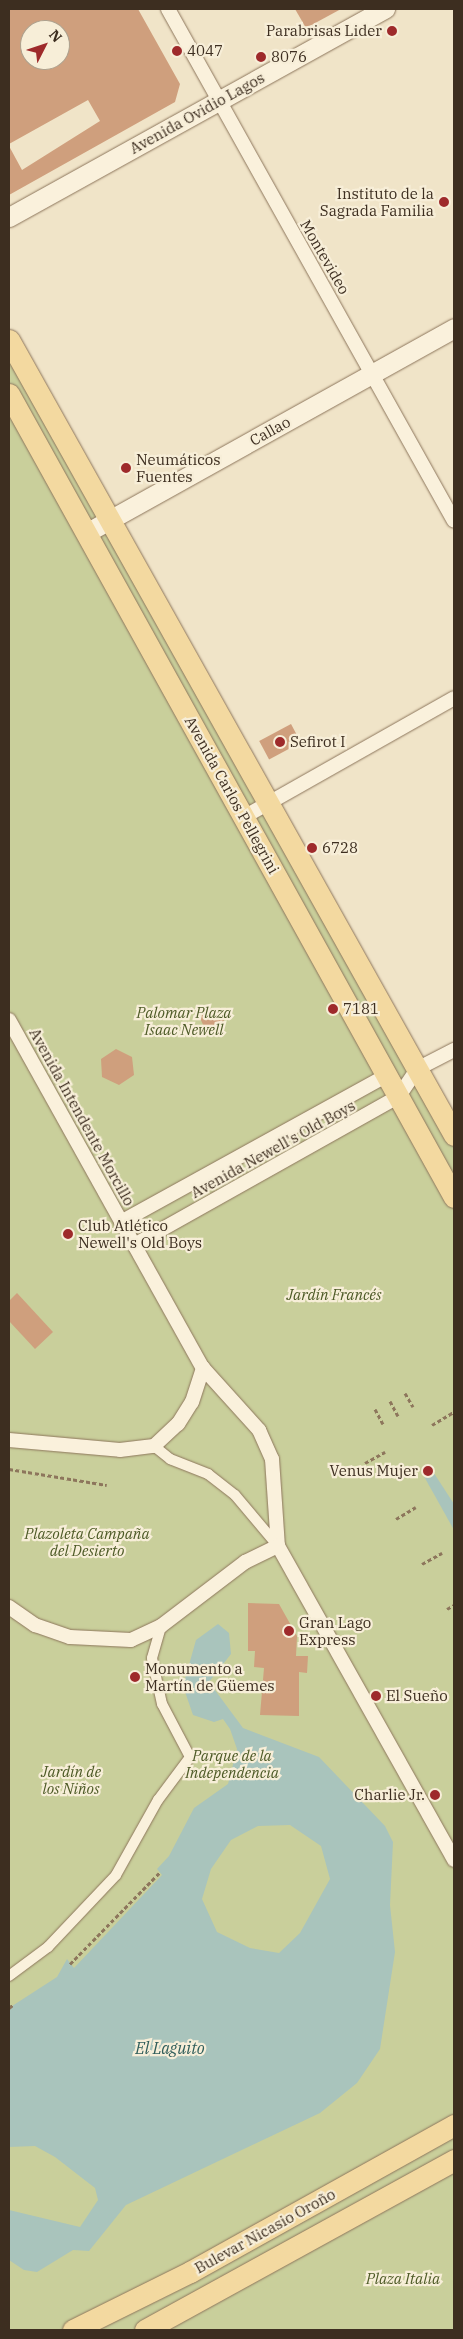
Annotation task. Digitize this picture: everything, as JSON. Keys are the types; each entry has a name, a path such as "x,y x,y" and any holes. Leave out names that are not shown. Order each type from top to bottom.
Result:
{"main road":[{"name":"Avenida Ovidio Lagos","path":"9,218 385,9"},
{"name":"Callao","path":"86,533 454,328"},
{"name":"Avenida Carlos Pellegrini","path":"9,340 270,802 454,1135"},
{"name":"Avenida Carlos Pellegrini","path":"9,394 454,1197"},
{"name":"Bulevar Nicasio Oroño","path":"73,2330 190,2272 454,2125"},
{"name":"Bulevar Nicasio Oroño","path":"145,2330 454,2160"}],"street":[{"name":"Montevideo","path":"168,9 218,102 454,521"},
{"path":"244,817 454,698"},
{"name":"Avenida Intendente Morcillo","path":"9,1020 203,1368 259,1430 272,1459 278,1546 454,1860"},
{"path":"418,1070 454,1050"},
{"name":"Avenida Newell's Old Boys","path":"134,1245 399,1096 418,1070"},
{"name":"Avenida Newell's Old Boys","path":"121,1222 387,1075"},
{"path":"9,1440 120,1450 154,1446 178,1424 192,1402 203,1368"},
{"path":"9,1607 34,1625 70,1637 131,1640 161,1626 202,1591 278,1546 235,1495 208,1474 170,1459 154,1446"},
{"path":"9,1976 48,1947 116,1875 158,1800 190,1757 162,1704 152,1658 161,1626"}],"path":[{"path":"405,1393 413,1407"},
{"path":"390,1401 398,1416"},
{"path":"375,1409 383,1424"},
{"path":"432,1425 454,1412"},
{"path":"365,1463 385,1452"},
{"path":"9,1469 107,1485"},
{"path":"396,1519 416,1507"},
{"path":"422,1564 442,1553"},
{"path":"447,1609 454,1605"},
{"path":"70,1964 160,1872"},
{"path":"9,2008 14,2004"}],"green space":[{"name":"Parque de la Independencia","path":"9,340 454,1135 454,2330 9,2330"}],"water":[{"path":"428,1464 454,1504 454,1530 421,1471"},
{"name":"El Laguito","path":"218,1624 229,1633 231,1654 209,1682 243,1728 319,1757 385,1826 393,1842 390,1905 395,1952 380,2049 357,2083 320,2113 126,2205 89,2251 73,2250 37,2272 24,2270 9,2260 9,2210 80,2227 98,2200 95,2188 55,2157 35,2146 9,2147 9,2008 57,1977 67,1959 74,1968 162,1875 157,1869 169,1856 194,1808 228,1784 237,1749 230,1729 223,1719 214,1722 193,1715 183,1686 196,1640","holes":["290,1825 321,1846 330,1879 300,1933 279,1953 250,1948 217,1932 202,1899 211,1869 231,1840 258,1826"]}],"building":[{"path":"9,9 138,9 180,84 175,102 9,195 9,146 22,170 100,121 88,100 9,144"},
{"path":"295,9 341,9 306,28"},
{"name":"Sefirot I","path":"291,724 301,743 269,759 259,741"},
{"path":"207,1008 219,1010 224,1021 217,1031 205,1029 200,1018"},
{"path":"116,1049 132,1057 134,1075 119,1085 102,1077 101,1059"},
{"path":"17,1293 53,1332 35,1349 9,1321 9,1301"},
{"path":"248,1603 279,1604 297,1636 296,1656 308,1656 307,1673 299,1672 299,1716 260,1715 264,1668 254,1667 255,1651 248,1651"}],"place":[{"name":"Parabrisas Lider","path":"392,31"},
{"name":"4047","path":"177,51"},
{"name":"8076","path":"261,57"},
{"name":"Instituto de la Sagrada Familia","path":"444,202"},
{"name":"Neumáticos Fuentes","path":"126,468"},
{"name":"Sefirot I","path":"280,742"},
{"name":"6728","path":"312,848"},
{"name":"7181","path":"333,1009"},
{"name":"Club Atlético Newell's Old Boys","path":"68,1234"},
{"name":"Venus Mujer","path":"428,1471"},
{"name":"Gran Lago Express","path":"289,1631"},
{"name":"Monumento a Martín de Güemes","path":"135,1677"},
{"name":"El Sueño","path":"376,1696"},
{"name":"Charlie Jr.","path":"435,1795"}],"park label":[{"name":"Palomar Plaza Isaac Newell","path":"184,1020"},
{"name":"Jardín Francés","path":"334,1295"},
{"name":"Plazoleta Campaña del Desierto","path":"87,1542"},
{"name":"Jardín de los Niños","path":"71,1780"},
{"name":"Plaza Italia","path":"403,2279"}]}
